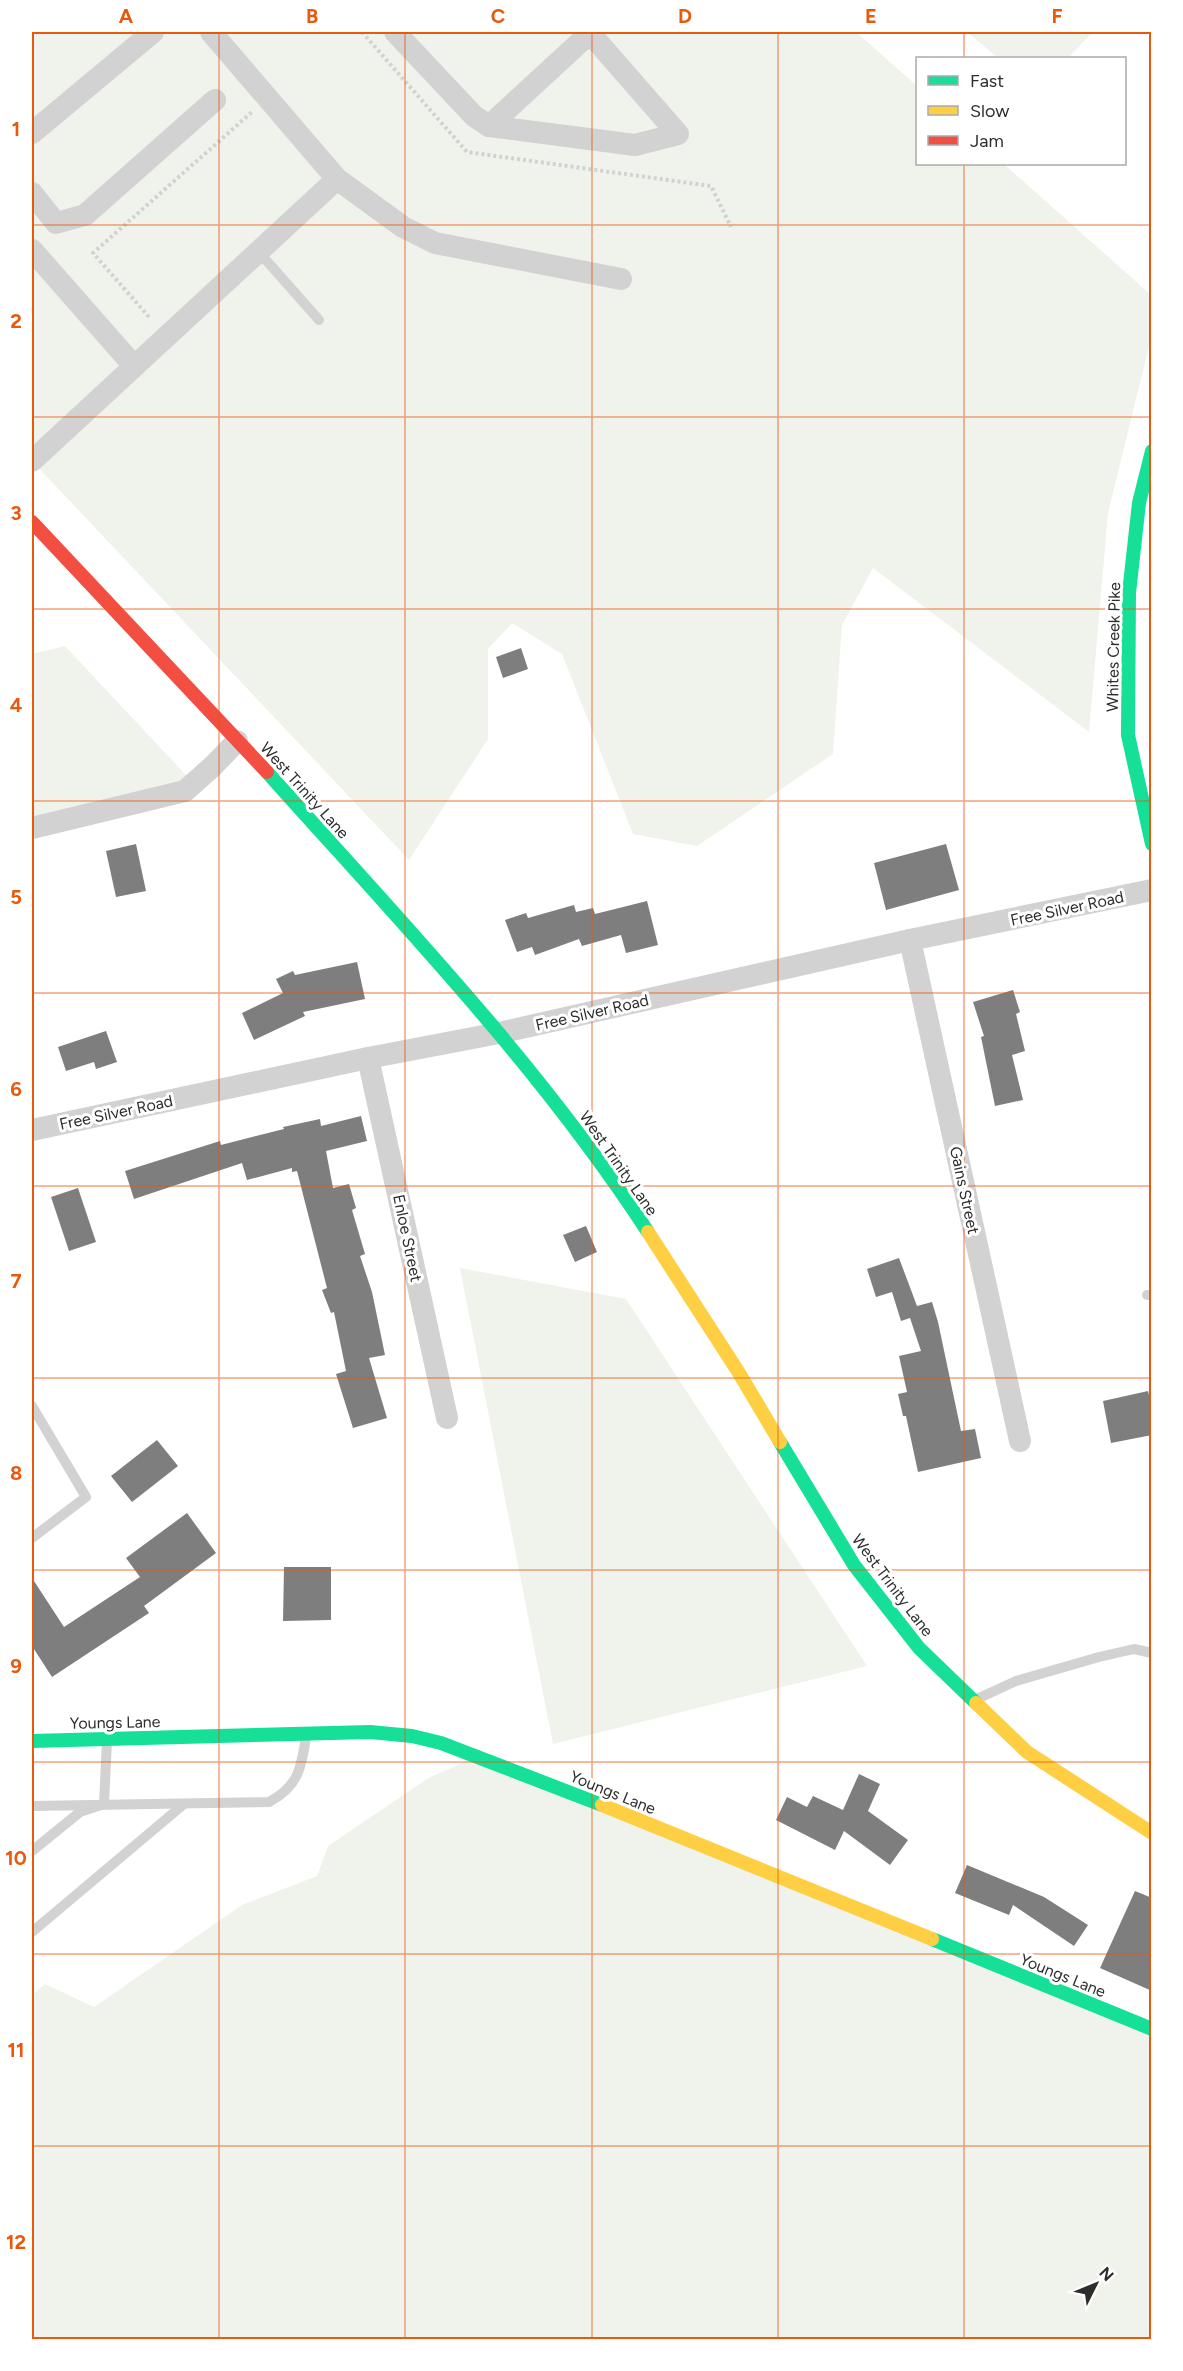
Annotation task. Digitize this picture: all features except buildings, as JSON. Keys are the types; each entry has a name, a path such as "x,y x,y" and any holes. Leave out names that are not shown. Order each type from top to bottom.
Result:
{"main road":[{"name":"Whites Creek Pike","path":"1152,451 1139,503 1129,593 1128,735 1152,844"},
{"name":"West Trinity Lane","path":"32,522 237,741 499,1033 551,1096 646,1229 739,1373 854,1564 920,1648 1027,1752 1152,1833"},
{"name":"Youngs Lane","path":"32,1741 370,1732 412,1736 441,1743 738,1860 1152,2029"}],"street":[{"path":"32,134 153,32"},
{"path":"211,32 337,179 402,227 435,243 621,279"},
{"path":"395,32 474,116 489,126 635,145 678,134 590,32 489,126"},
{"path":"32,244 56,223 85,215 215,100"},
{"path":"32,461 337,179"},
{"path":"32,193 56,223"},
{"path":"32,250 134,366"},
{"path":"32,828 185,790 237,741"},
{"name":"Free Silver Road","path":"32,1130 368,1058 499,1033 910,940 1152,890"},
{"name":"Gains Street","path":"910,940 1020,1441"},
{"name":"Enloe Street","path":"368,1058 447,1418"}],"lane":[{"path":"258,251 319,320"},
{"path":"32,1406 86,1497 32,1538"},
{"path":"974,1701 1016,1681 1099,1657 1134,1649 1152,1653"},
{"path":"32,1806 269,1802 282,1795 294,1782 301,1767 307,1734"},
{"path":"104,1804 107,1739"},
{"path":"32,1851 80,1812 104,1804"},
{"path":"33,1926 184,1804"}],"path":[{"path":"149,317 93,253 253,111"}],"shaded area":[{"path":"32,32 856,32 916,85 916,165 1005,165 1151,295 1151,338 1108,513 1089,732 873,568 842,625 833,754 697,846 633,834 562,654 512,623 488,649 488,739 409,860 32,461"},
{"path":"967,32 1093,32 1069,57 997,57"},
{"path":"65,646 198,788 32,839 32,654"},
{"path":"460,1268 626,1299 867,1666 553,1744"},
{"path":"479,1756 1151,2029 1151,2339 32,2340 32,1995 45,1984 94,2007 242,1905 317,1876 328,1846 430,1777"}],"traffic: fast":[{"path":"1152,451 1139,503 1129,593 1128,735 1152,844"},
{"path":"267,772 515,1052 606,1170 648,1232"},
{"path":"780,1442 854,1565 919,1648 976,1703"},
{"path":"32,1741 370,1732 412,1736 441,1743 602,1805"},
{"path":"932,1939 1152,2029"}],"traffic: slow":[{"path":"648,1232 739,1373 780,1442"},
{"path":"976,1703 1027,1752 1152,1833"},
{"path":"602,1805 932,1939"}],"traffic: jam":[{"path":"32,522 267,772"}]}
